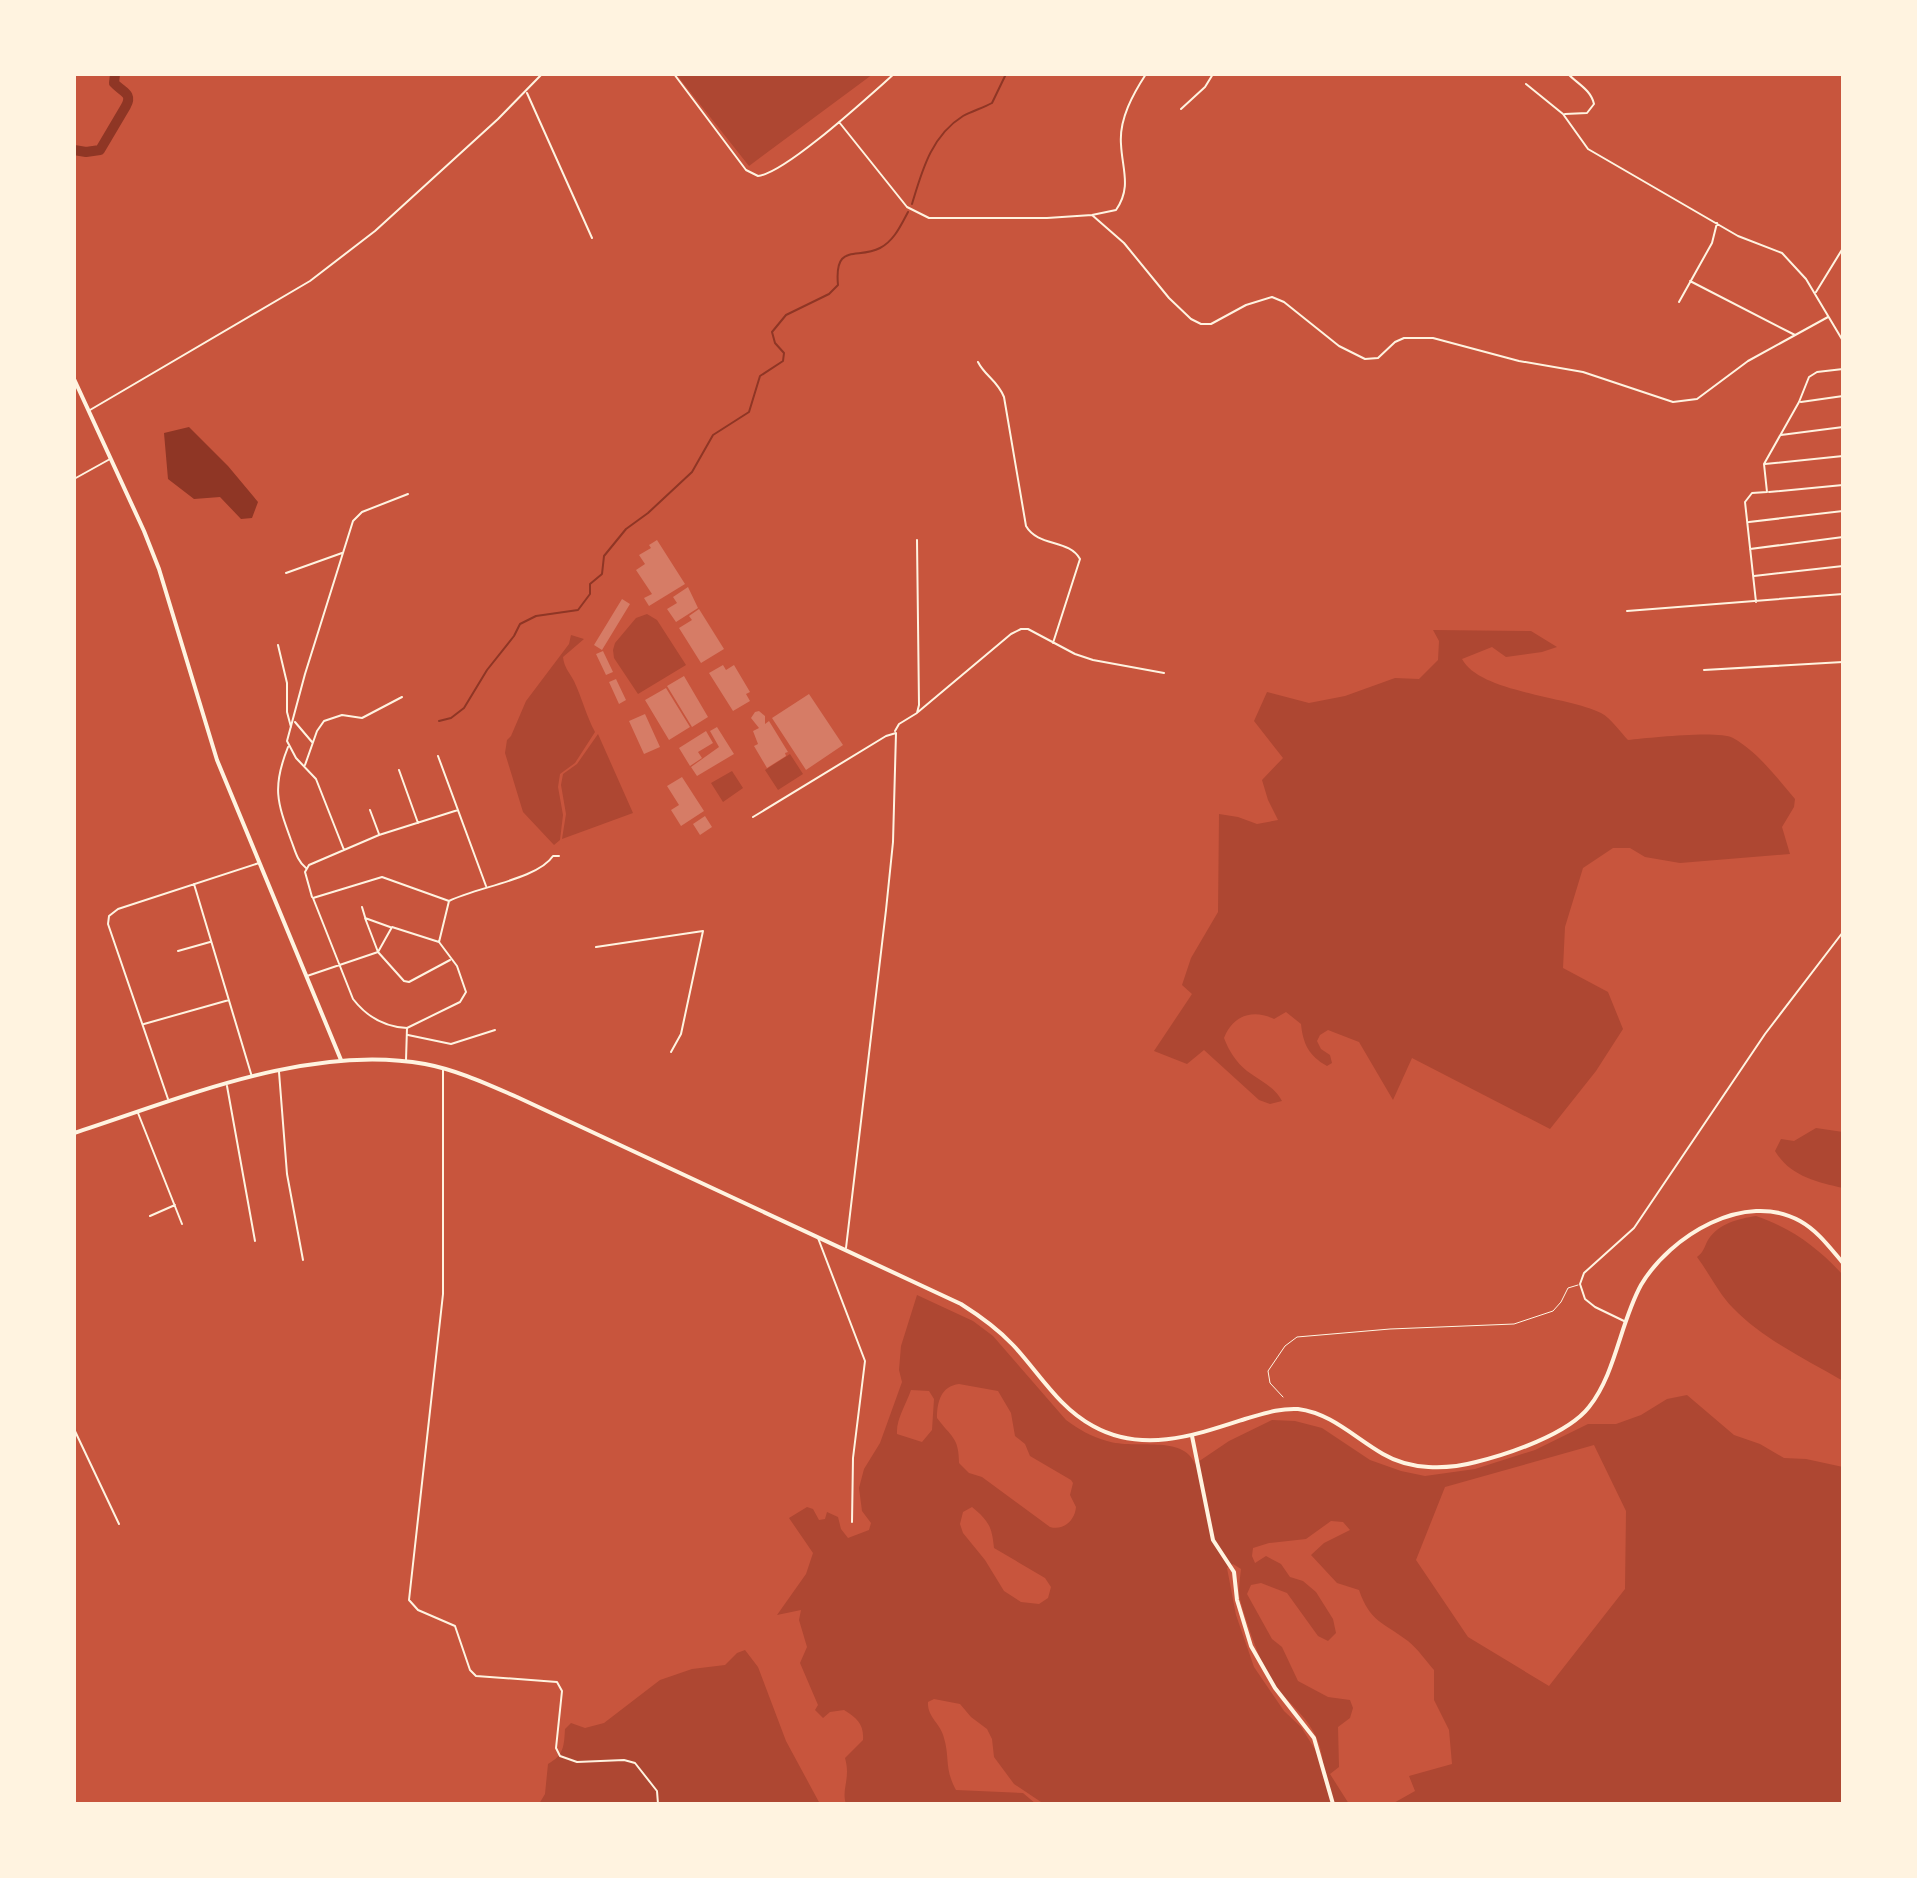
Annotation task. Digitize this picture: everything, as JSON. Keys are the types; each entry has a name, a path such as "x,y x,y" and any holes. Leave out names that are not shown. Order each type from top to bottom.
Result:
{"main road":[{"path":"74,379 159,569 217,760 341,1060"},
{"path":"74,1133 226,1085 279,1071 341,1060 406,1062 443,1068 517,1097 944,1295 975,1313 1014,1346 1065,1405 1094,1426 1144,1441 1192,1436 1272,1411 1300,1410 1323,1416 1397,1461 1420,1467 1474,1463 1553,1433 1584,1413 1600,1389 1641,1286 1663,1258 1706,1226 1741,1213 1767,1211 1800,1221 1822,1239 1843,1263"},
{"path":"1192,1436 1213,1540 1234,1572 1237,1600 1251,1646 1275,1688 1314,1738 1333,1804"}],"street":[{"path":"89,411 310,281 386,222 527,92 542,74"},
{"path":"674,74 746,170 758,176 771,172 796,155 894,74"},
{"path":"839,122 907,207 920,215 946,220 1092,215 1116,210 1123,196 1127,178 1121,144 1122,127 1127,110 1146,74"},
{"path":"1181,109 1205,87 1213,74"},
{"path":"1563,114 1587,113 1594,104 1587,90 1568,74"},
{"path":"1526,84 1563,114 1588,149 1738,236 1782,253 1816,293 1843,341"},
{"path":"527,92 592,238"},
{"path":"1092,215 1124,243 1169,298 1196,322 1211,324 1246,305 1272,297 1284,302 1339,346 1365,359 1378,358 1398,340 1433,338 1519,361 1583,372 1659,399 1681,403 1697,399 1748,361 1828,317"},
{"path":"1679,302 1712,243 1717,222"},
{"path":"1816,293 1843,248"},
{"path":"1690,281 1796,336"},
{"path":"978,362 981,369 995,380 1004,397 1026,526 1036,538 1071,549 1080,559 1053,643"},
{"path":"1767,492 1764,464 1812,374 1843,369"},
{"path":"1799,402 1843,396"},
{"path":"1781,435 1843,427"},
{"path":"1764,464 1843,456"},
{"path":"74,479 111,458"},
{"path":"1756,602 1745,502 1748,497 1752,493 1843,485"},
{"path":"306,868 299,861 278,807 279,774 289,746 291,729 342,553 357,516 408,494"},
{"path":"1749,522 1843,511"},
{"path":"1750,549 1843,537"},
{"path":"917,540 918,712"},
{"path":"286,573 342,553"},
{"path":"1754,576 1843,566"},
{"path":"1627,611 1843,594"},
{"path":"753,817 894,732 899,724 918,712 1017,630 1028,629 1093,660 1164,673"},
{"path":"278,645 287,683 287,712 291,729"},
{"path":"1704,670 1843,662"},
{"path":"305,766 324,721 342,715 362,718 402,697"},
{"path":"294,720 313,742"},
{"path":"846,1249 889,883 898,738 894,732"},
{"path":"289,746 319,787 344,850"},
{"path":"438,756 486,886"},
{"path":"399,770 418,824"},
{"path":"370,810 379,835"},
{"path":"306,868 379,835 458,810"},
{"path":"313,898 382,877 449,901 531,873 547,865 553,856 559,856"},
{"path":"169,1102 108,924 109,916 118,909 260,863"},
{"path":"306,868 305,877 348,991 362,1010 380,1022 407,1028 463,1000 466,988 439,942 365,918"},
{"path":"194,884 252,1078"},
{"path":"439,942 449,901"},
{"path":"362,907 378,952 398,976 408,982 452,960"},
{"path":"307,976 378,952 392,927"},
{"path":"596,947 703,931 681,1034 671,1052"},
{"path":"1626,1321 1590,1303 1583,1294 1580,1284 1588,1268 1641,1219 1765,1034 1843,932"},
{"path":"178,951 211,942"},
{"path":"143,1024 229,1000"},
{"path":"406,1062 407,1028"},
{"path":"407,1035 451,1044 495,1030"},
{"path":"443,1068 442,1305 409,1600 418,1610 455,1626 470,1670 476,1676 557,1682 562,1691 556,1748 560,1756 577,1762 624,1760 635,1763 657,1791 658,1804"},
{"path":"279,1071 287,1174 303,1260"},
{"path":"226,1085 255,1241"},
{"path":"137,1112 182,1224"},
{"path":"150,1216 176,1205"},
{"path":"817,1237 865,1361 853,1458 852,1522"},
{"path":"74,1429 119,1524"}],"lane":[{"path":"1283,1397 1270,1383 1268,1371 1285,1346 1297,1337 1390,1329 1514,1324 1553,1311 1568,1288 1580,1284"}],"shaded area":[{"path":"676,74 873,74 749,166"},
{"path":"189,427 258,502 252,518 241,519 220,497 194,499 168,479 164,433"},
{"path":"647,614 657,620 686,665 638,694 614,658 613,650 615,643 636,618"},
{"path":"1433,630 1531,631 1557,647 1506,657 1492,647 1462,659 1472,670 1505,687 1601,713 1628,740 1698,735 1733,738 1759,758 1795,799 1794,807 1782,827 1790,854 1680,863 1645,857 1630,848 1613,848 1583,868 1565,927 1563,968 1608,992 1623,1029 1596,1071 1550,1129 1412,1058 1393,1100 1359,1042 1328,1030 1320,1035 1317,1041 1321,1049 1330,1055 1332,1063 1327,1066 1311,1054 1303,1038 1301,1024 1286,1012 1274,1019 1259,1015 1244,1016 1233,1024 1224,1038 1239,1064 1271,1088 1282,1101 1270,1104 1259,1100 1204,1050 1187,1064 1154,1051 1192,994 1182,985 1191,958 1218,912 1219,814 1257,824 1278,820 1262,780 1283,758 1254,721 1267,692 1309,703 1345,696 1395,678 1419,679 1438,660 1439,641"},
{"path":"571,635 584,639 563,657 595,732 575,763 560,774 558,787 563,815 560,840 554,845 523,812 505,753 507,740 526,701 569,644"},
{"path":"598,734 633,813 562,839 566,814 561,785 563,774 577,764"},
{"path":"790,754 803,774 778,790 765,770"},
{"path":"732,771 743,788 723,802 711,783"},
{"path":"1816,1128 1843,1132 1843,1188 1796,1172 1775,1151 1781,1139 1794,1141"},
{"path":"1756,1216 1804,1240 1843,1275 1843,1381 1786,1348 1745,1319 1723,1296 1697,1257 1712,1234 1723,1226"},
{"path":"917,1295 973,1321 993,1336 1066,1420 1080,1430 1119,1443 1170,1446 1189,1455 1195,1464 1229,1441 1272,1420 1295,1421 1322,1428 1370,1460 1401,1471 1425,1476 1475,1469 1535,1450 1588,1424 1616,1424 1641,1415 1667,1399 1687,1395 1734,1435 1760,1444 1784,1458 1843,1467 1843,1804 1392,1804 1415,1791 1409,1776 1452,1764 1449,1730 1434,1700 1434,1670 1412,1644 1373,1615 1359,1590 1337,1583 1311,1555 1324,1543 1350,1530 1343,1522 1331,1521 1306,1539 1253,1548 1252,1556 1255,1563 1266,1556 1281,1564 1290,1577 1303,1581 1316,1592 1333,1619 1336,1633 1328,1641 1318,1636 1287,1593 1261,1583 1251,1585 1247,1594 1272,1639 1282,1647 1298,1681 1328,1697 1350,1700 1353,1708 1350,1718 1338,1727 1339,1767 1330,1774 1349,1804 1044,1804 1014,1784 994,1757 992,1739 987,1729 960,1704 934,1699 928,1702 928,1707 942,1733 956,1790 1023,1793 1036,1804 846,1804 845,1758 863,1740 861,1726 844,1710 830,1712 823,1718 815,1710 818,1705 800,1663 807,1647 799,1620 801,1610 777,1615 806,1574 813,1553 789,1518 807,1507 813,1509 819,1520 825,1519 827,1512 838,1517 841,1529 848,1538 869,1530 871,1523 862,1511 859,1488 864,1469 880,1443 902,1382 899,1370 901,1346","holes":["953,1385 998,1391 1011,1413 1015,1436 1025,1444 1030,1456 1073,1483 1070,1495 1076,1507 1068,1523 1050,1527 982,1477 969,1473 959,1463 956,1442 937,1418 941,1396","911,1390 929,1391 934,1399 932,1430 922,1442 897,1434","1594,1445 1626,1511 1625,1589 1549,1686 1468,1637 1416,1560 1445,1487","972,1507 989,1525 994,1548 1045,1578 1051,1587 1048,1598 1039,1604 1021,1602 1004,1591 963,1533 960,1524 963,1512","1233,1564 1241,1569 1240,1601 1268,1675 1309,1724 1323,1762 1301,1727 1284,1711 1254,1667 1236,1615 1227,1568"]},
{"path":"745,1650 758,1667 786,1741 820,1804 539,1804 545,1794 548,1764 560,1753 565,1729 571,1723 585,1728 604,1723 660,1680 692,1669 725,1665"}],"building":[{"path":"657,540 685,584 649,606 644,598 652,594 636,570 645,564 639,555"},
{"path":"688,587 698,608 676,622 667,609 677,603 673,597"},
{"path":"622,599 630,604 602,650 594,645"},
{"path":"699,609 724,649 701,663 679,628 692,620 689,616"},
{"path":"603,651 613,672 606,675 596,654"},
{"path":"723,665 726,670 734,665 750,692 746,694 750,701 733,711 709,673"},
{"path":"684,676 708,717 692,727 667,686"},
{"path":"616,679 626,700 619,704 609,682"},
{"path":"666,688 690,727 669,740 645,700"},
{"path":"809,694 843,745 806,770 772,718"},
{"path":"759,711 765,716 765,724 769,721 788,752 767,768 754,746 758,744 753,731 759,728 751,718"},
{"path":"645,714 660,747 644,754 629,721"},
{"path":"717,727 734,754 697,776 691,767 719,747 710,731"},
{"path":"706,731 713,743 698,752 702,758 690,766 679,748"},
{"path":"682,777 704,811 681,826 671,810 679,805 667,786"},
{"path":"705,816 712,827 700,835 693,824"}],"waterway":[{"path":"74,150 100,150 126,106 127,95 114,83 115,74"},
{"path":"912,204 935,144 963,116 992,103 1006,74"},
{"path":"439,721 451,718 464,708 520,624 536,616 578,610 590,594 590,584 602,574 604,556 626,529 692,472 713,435 749,412 760,376 783,361 784,353 775,343 772,332 786,315 829,294 838,285 843,258 885,245 897,232 908,212"}]}
